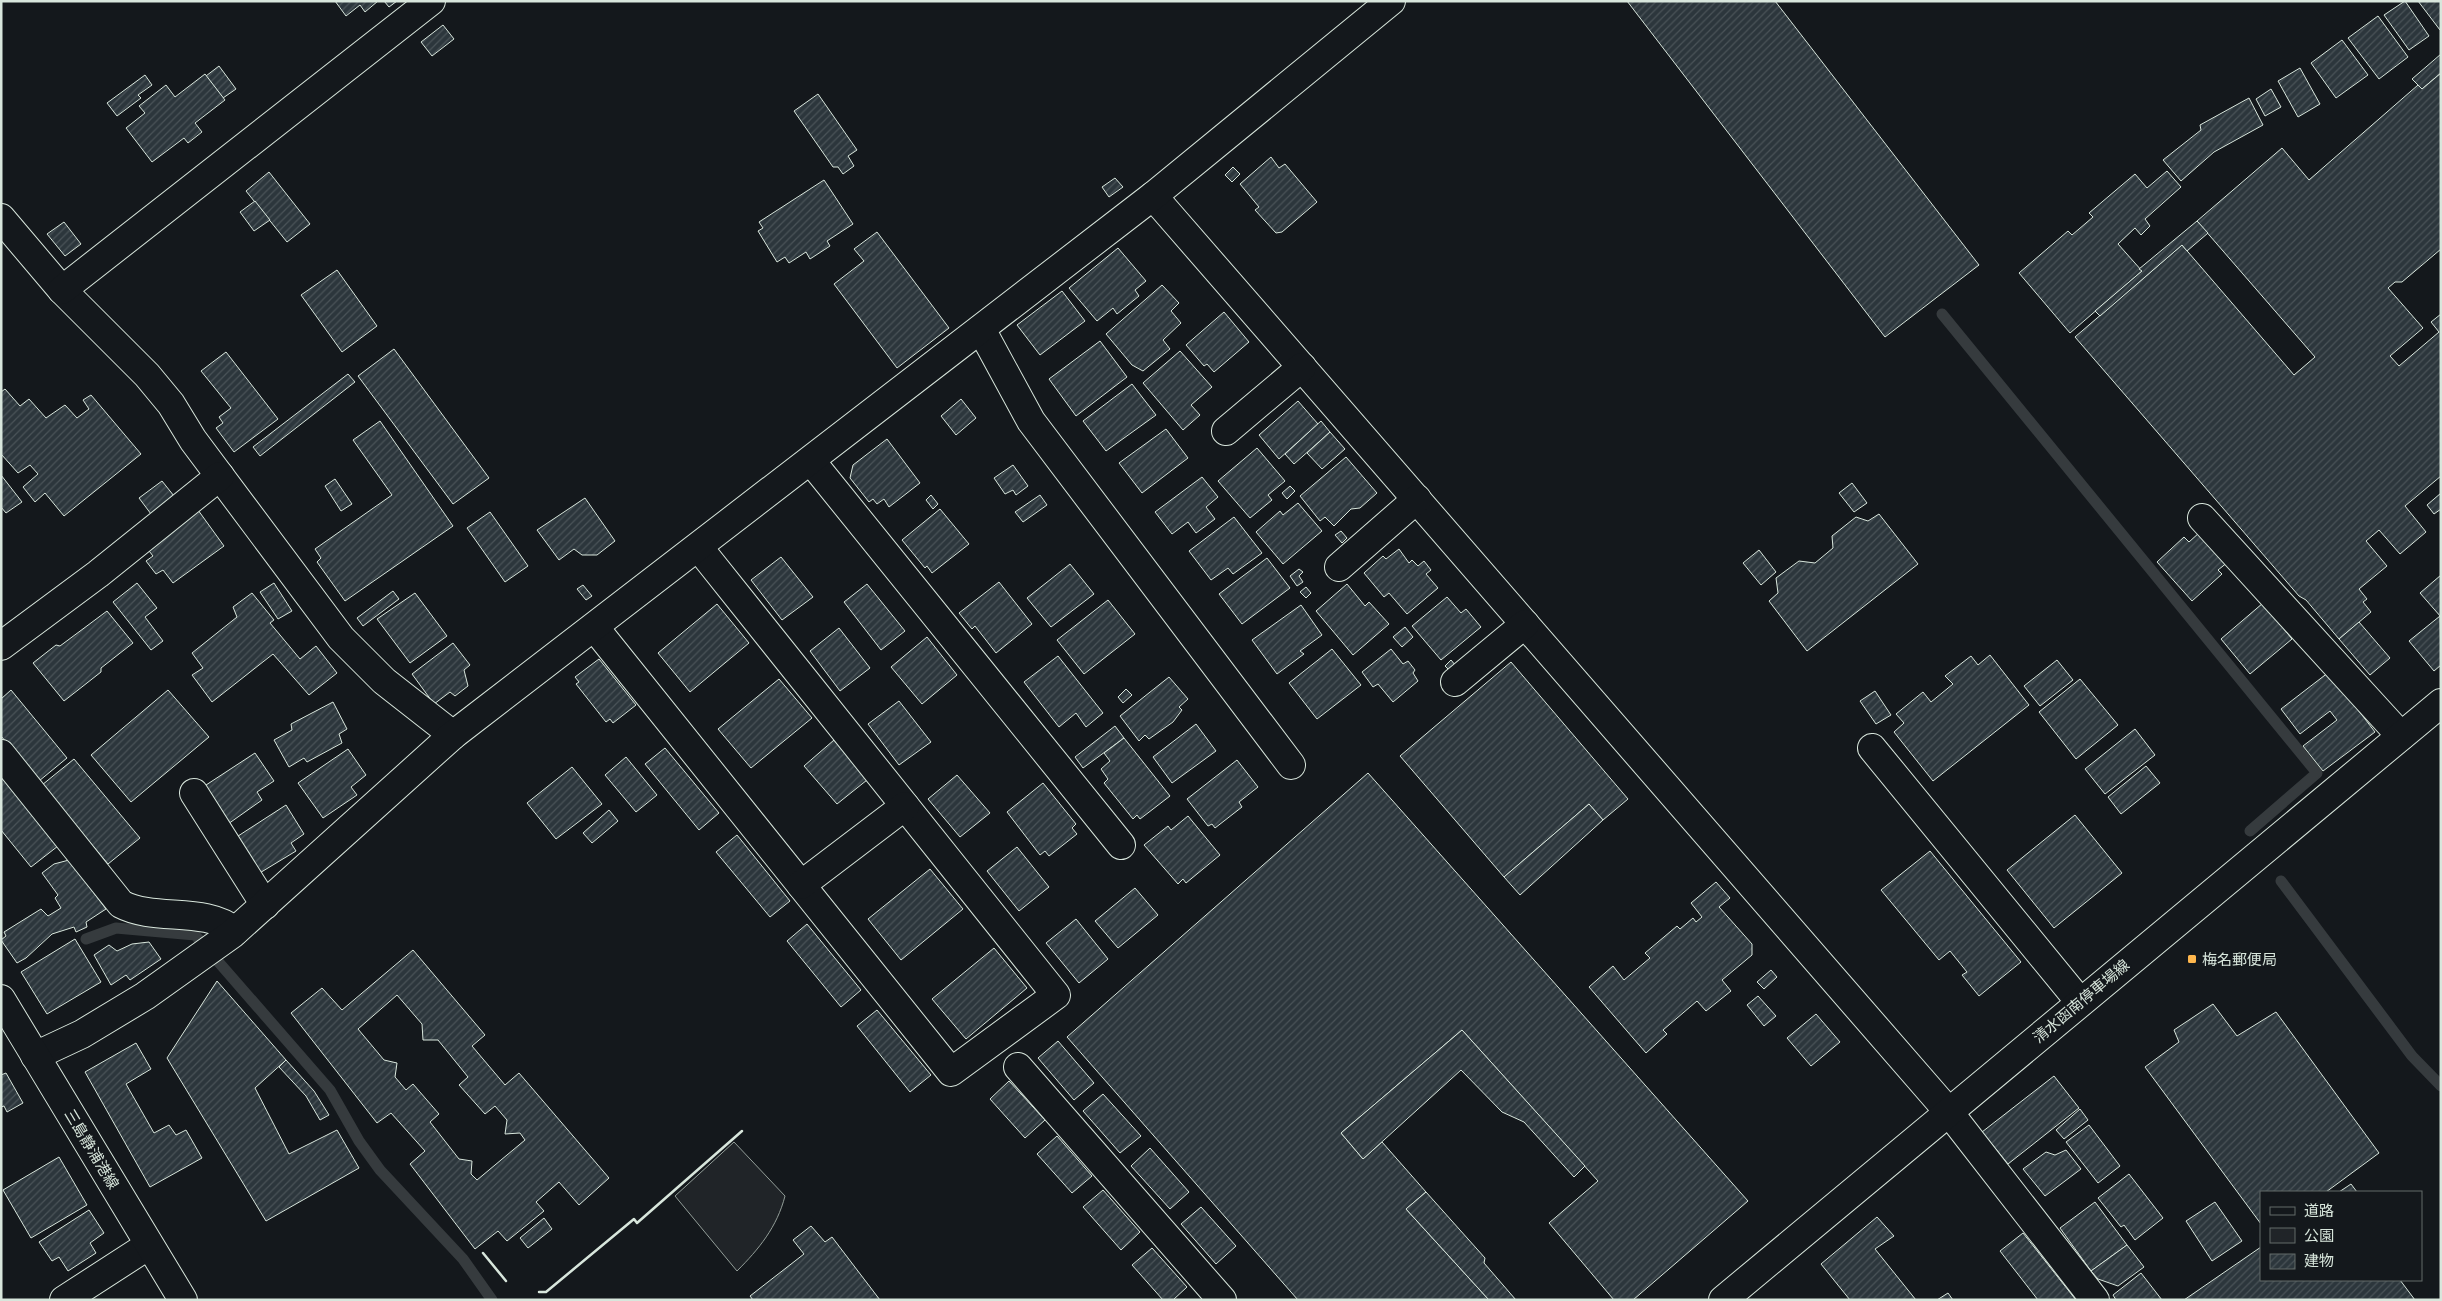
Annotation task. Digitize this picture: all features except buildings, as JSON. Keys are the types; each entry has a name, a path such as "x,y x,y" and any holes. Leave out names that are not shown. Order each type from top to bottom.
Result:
{"street":[{"path":"62,290 431,1"},
{"path":"35,1056 82,1034 145,996 235,931 454,735 699,548 1153,196 1392,1"},
{"path":"1153,196 1948,1111 2095,1300"},
{"path":"1,218 62,290 147,375 171,404 220,476 340,638 384,681 454,735"},
{"path":"981,329 1031,421 1291,765"},
{"path":"1226,431 1302,367"},
{"path":"811,461 1121,845"},
{"path":"1,646 98,574 220,476"},
{"path":"1340,567 1417,499"},
{"path":"2202,518 2401,736"},
{"path":"595,628 951,1072 1056,996 699,548"},
{"path":"1454,682 1525,624"},
{"name":"清水函南停車場線","path":"1723,1300 2441,703"},
{"path":"1872,748 2080,1002"},
{"path":"1,754 121,904 137,909 218,921 235,931"},
{"path":"194,793 265,905"},
{"path":"801,885 905,806"},
{"name":"三島静浦港線","path":"1,999 183,1300"},
{"path":"1018,1067 1222,1300"},
{"path":"64,1300 149,1245"}],"green space":[{"path":"734,1142 785,1196 772,1228 753,1254 737,1271 675,1196"}],"waterway":[{"path":"1942,314 2317,773 2250,831"},
{"path":"2281,881 2412,1056 2441,1086"},
{"path":"86,939 116,928 195,935 330,1090 359,1141 380,1170 463,1259 492,1300"}],"wall":[{"path":"539,1292 546,1292 634,1219 637,1223 742,1131"},
{"path":"483,1253 506,1281"}],"place":[{"name":"梅名郵便局","path":"2192,959"}]}
